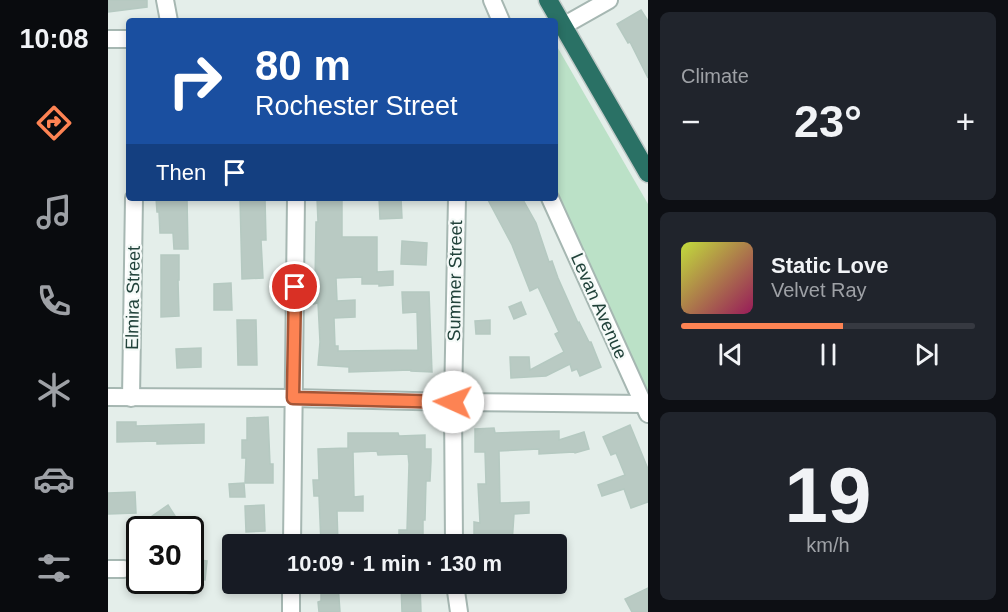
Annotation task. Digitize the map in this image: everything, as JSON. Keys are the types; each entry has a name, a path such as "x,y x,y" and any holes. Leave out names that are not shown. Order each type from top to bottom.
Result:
{"highway":[{"path":"548,0 556,18"},
{"path":"559,26 648,174"}],"street":[{"path":"165,0 169,18"},
{"path":"492,0 500,18"},
{"path":"559,26 609,0"},
{"path":"108,39 126,39"},
{"name":"Elmira Street","path":"131,398 134,201"},
{"path":"292,534 296,201"},
{"name":"Summer Street","path":"454,534 453,402 457,201"},
{"name":"Levan Avenue","path":"551,201 645,409"},
{"path":"108,397 293,398 645,409"},
{"path":"291,594 291,612"},
{"path":"456,594 459,612"}],"green space":[{"path":"558,48 648,204 648,393 558,198"}],"building":[{"path":"108,0 147,0 147,7 108,12"},
{"path":"641,10 648,21 648,78 630,42 628,43 617,24"},
{"path":"156,201 187,201 188,249 174,249 173,233 160,233 159,212 157,212"},
{"path":"240,201 265,201 266,240 261,240 263,278 242,279"},
{"path":"317,201 342,201 342,237 377,237 377,272 393,271 393,285 362,284 362,277 336,278 337,301 355,300 355,317 334,318 335,346 338,346 338,351 418,350 417,312 403,313 402,292 429,292 432,372 411,370 349,372 349,367 318,365 320,342 318,303 313,304 312,284 315,284 316,222 318,222"},
{"path":"379,201 401,201 402,218 380,219"},
{"path":"489,201 524,201 536,223 549,262 552,261 578,323 591,342 601,367 580,376 577,369 572,371 570,364 546,376 511,378 510,357 529,357 530,370 564,352 555,334 559,332 538,287 530,291 512,245"},
{"path":"402,241 427,243 426,265 401,264"},
{"path":"161,255 179,255 179,316 161,317"},
{"path":"231,283 232,310 214,310 214,284"},
{"path":"521,302 526,314 514,319 509,307"},
{"path":"237,320 256,320 257,365 238,365"},
{"path":"490,320 490,334 476,334 475,321"},
{"path":"201,348 201,367 177,368 176,349"},
{"path":"268,417 273,483 245,483 246,458 242,458 242,440 247,440 247,418"},
{"path":"117,422 136,422 136,426 204,424 204,443 117,442"},
{"path":"630,425 648,469 648,502 631,508 624,489 602,496 598,485 625,475 616,453 611,455 603,437"},
{"path":"494,428 495,433 559,431 559,440 584,432 589,449 575,453 539,454 539,449 499,451 500,503 529,502 529,513 514,514 513,534 474,534 474,522 480,523 478,484 486,484 485,452 475,452 475,429"},
{"path":"348,433 425,435 425,449 431,449 431,461 430,481 426,481 423,534 399,534 399,530 407,530 408,454 378,455 377,451 353,452 354,497 363,496 363,511 337,511 338,534 321,534 319,496 314,496 313,480 319,480 318,449 348,448"},
{"path":"244,483 245,497 230,497 229,484"},
{"path":"135,492 136,513 108,514 108,493"},
{"path":"168,505 175,516 152,516"},
{"path":"264,505 265,531 246,532 245,506"},
{"path":"204,561 207,561 204,580"},
{"path":"648,588 648,612 632,612 625,599"},
{"path":"321,594 339,594 340,612 319,612 318,602 321,601"},
{"path":"401,594 420,594 421,612 402,612"}],"route":[{"path":"295,287 293,398 453,402"}]}
